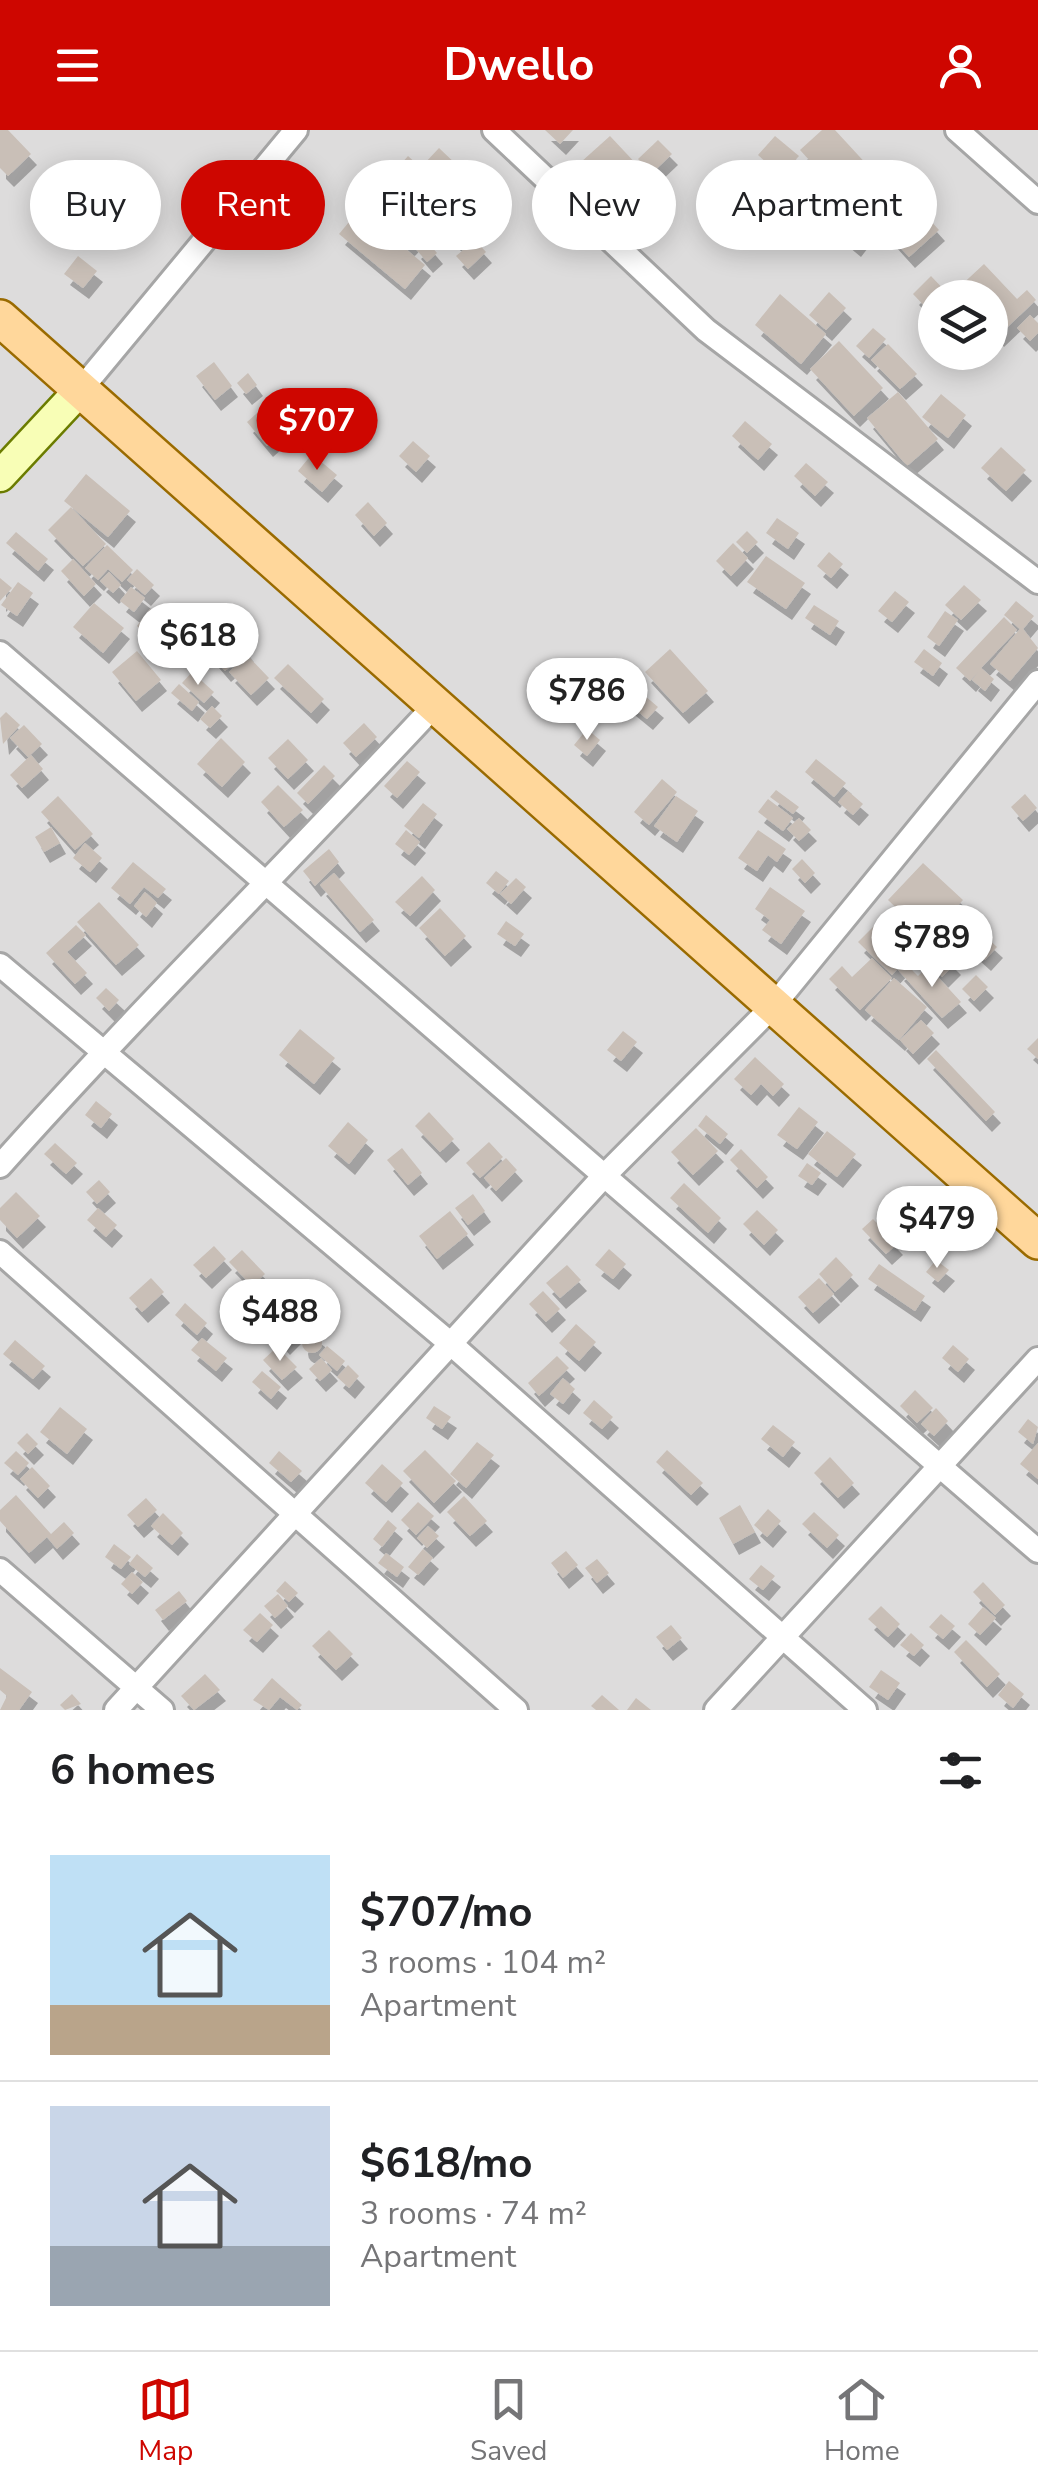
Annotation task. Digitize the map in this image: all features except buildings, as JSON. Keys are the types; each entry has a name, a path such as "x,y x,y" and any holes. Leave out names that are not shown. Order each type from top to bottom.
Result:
{"main road":[{"path":"0,318 1038,1240"}],"street":[{"path":"0,476 82,388 296,130"},
{"path":"494,130 706,330 1038,582"},
{"path":"956,130 1038,202"},
{"path":"0,653 1038,1551"},
{"path":"116,1710 603,1177 774,1005 1038,682"},
{"path":"0,1166 101,1052 268,884 436,704"},
{"path":"0,965 451,1344 865,1710"},
{"path":"0,1252 516,1710"},
{"path":"716,1710 937,1464 1038,1359"},
{"path":"0,1570 162,1710"}],"shaded area":[{"path":"0,130 1038,130 1038,1710 0,1710"}]}
